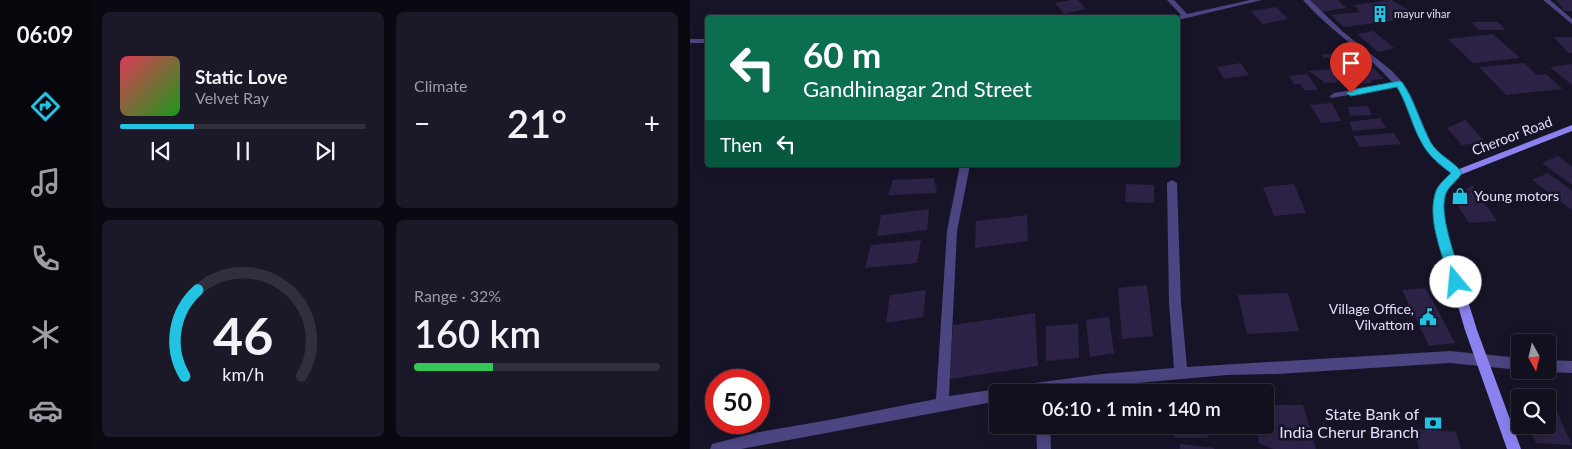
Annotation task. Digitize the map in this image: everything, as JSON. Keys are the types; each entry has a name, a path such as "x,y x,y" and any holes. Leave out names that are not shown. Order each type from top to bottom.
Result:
{"main road":[{"name":"Cheroor Road","path":"1514,449 1466,312 1442,234 1438,211 1441,191 1457,173 1572,128"}],"street":[{"path":"1170,0 1180,15"},
{"path":"1181,17 1259,0"},
{"path":"1306,0 1399,84 1407,96 1427,144 1438,157 1457,173"},
{"path":"1546,0 1572,22"},
{"path":"690,41 705,40"},
{"path":"1334,96 1399,84"},
{"path":"942,403 952,231 965,167"},
{"path":"1172,183 1175,303 1181,373"},
{"path":"1078,384 1227,368 1277,368 1450,357 1511,363"},
{"path":"1556,366 1572,367"},
{"path":"717,449 734,444 758,444 942,403 989,396"},
{"path":"1043,434 1044,449"}],"building":[{"path":"1078,0 1086,9 1064,14 1055,3"},
{"path":"1309,0 1338,0 1346,8 1320,12"},
{"name":"mayur vihar","path":"1391,0 1421,17 1344,27 1331,15 1360,12 1354,5"},
{"path":"1557,0 1572,0 1572,11 1564,11"},
{"path":"1276,7 1288,19 1263,24 1251,11"},
{"path":"1472,22 1498,22 1505,30 1478,30"},
{"path":"1373,31 1394,48 1378,52 1357,34"},
{"path":"1493,34 1520,58 1473,63 1448,39"},
{"path":"1554,37 1572,37 1572,53 1568,53"},
{"path":"1340,52 1348,61 1332,63 1328,57 1325,58 1321,55"},
{"path":"1241,63 1249,75 1224,79 1217,67"},
{"path":"1524,63 1537,75 1546,74 1562,89 1506,95 1479,67"},
{"path":"1572,64 1572,85 1550,67"},
{"path":"1370,65 1384,79 1371,80 1372,83 1347,85 1335,69"},
{"path":"1330,69 1339,82 1325,83 1309,71"},
{"path":"1307,74 1318,90 1304,90 1301,84 1294,84 1289,76"},
{"path":"1332,103 1341,121 1321,123 1310,105"},
{"path":"1368,106 1372,115 1350,116 1348,107"},
{"path":"1380,118 1386,128 1353,131 1349,122"},
{"path":"1465,120 1485,142 1462,145 1447,128"},
{"path":"1394,133 1401,144 1360,147 1353,136"},
{"path":"1558,156 1572,167 1572,185 1542,163"},
{"path":"1548,173 1572,191 1572,210 1532,180"},
{"path":"934,178 937,193 888,195 893,180"},
{"path":"1126,184 1154,185 1154,203 1125,202"},
{"path":"1294,184 1306,213 1274,216 1263,187"},
{"path":"1472,185 1497,221 1469,223 1454,200"},
{"path":"929,209 927,230 877,236 881,215"},
{"path":"1027,215 1028,241 975,248 976,221"},
{"path":"921,240 917,263 865,268 871,245"},
{"path":"1147,285 1153,336 1122,339 1118,288"},
{"name":"Village Office, Vilvattom","path":"1426,288 1455,343 1429,346 1402,290"},
{"path":"926,290 923,317 886,323 890,295"},
{"path":"1288,293 1299,331 1247,334 1238,295"},
{"path":"1035,313 1038,366 950,379 953,325"},
{"path":"1109,317 1114,353 1090,357 1086,320"},
{"path":"1078,324 1079,358 1046,361 1046,326"},
{"path":"1274,405 1303,405 1316,449 1273,449 1259,443 1258,434 1274,434"},
{"path":"1556,410 1572,445 1536,443 1532,434 1556,434"},
{"path":"1414,428 1456,432 1461,449 1419,449"},
{"path":"1174,434 1208,434 1208,438 1174,438"},
{"path":"1180,444 1214,448 1214,449 1180,449"}],"place":[{"name":"mayur vihar","path":"1380,14"},
{"name":"Young motors","path":"1460,196"},
{"name":"Village Office, Vilvattom","path":"1428,317"},
{"name":"State Bank of India Cherur Branch","path":"1433,423"}],"route":[{"path":"1351,93 1399,84 1407,96 1427,144 1438,157 1457,173 1441,191 1438,211 1442,234 1456,282"}]}
